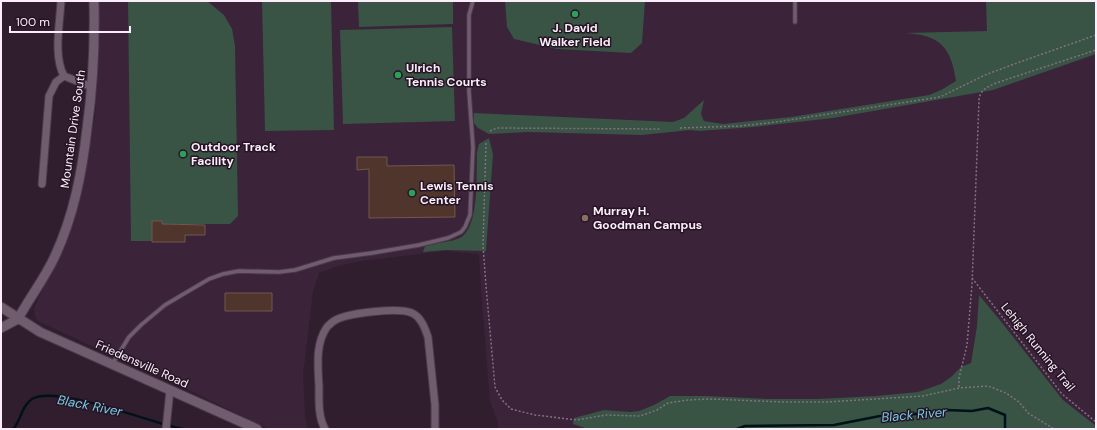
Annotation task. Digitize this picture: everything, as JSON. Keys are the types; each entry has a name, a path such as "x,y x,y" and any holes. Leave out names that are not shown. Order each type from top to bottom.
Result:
{"street":[{"path":"61,1 58,55 61,71 64,76 92,87"},
{"name":"Mountain Drive South","path":"18,319 44,278 55,257 64,235 76,195 84,151 94,68 94,1"},
{"path":"42,184 49,96 56,82 64,76"},
{"name":"Friedensville Road","path":"1,306 18,319 40,332 257,429"},
{"path":"325,429 322,425 320,403 318,348 328,327 334,320 344,317 397,310 412,313 420,319 427,332 434,386 435,429"},
{"path":"1,328 18,319"},
{"path":"166,429 170,390"}],"lane":[{"path":"113,364 129,337 141,325 165,305 209,279 223,274 239,271 279,272 295,270 334,258 419,245 448,238 461,232 470,215 473,147 469,92 469,15 473,1"},
{"path":"795,1 795,22"}],"path":[{"path":"680,128 740,126 776,122 940,97 985,75 1017,62 1096,35"},
{"path":"959,388 959,378 967,345 972,278 978,107 980,93 992,85 1096,50"},
{"path":"490,131 496,128 660,129"},
{"path":"486,143 484,245 495,386 502,400 511,409 535,415 578,420 606,415 640,416 657,410 668,403 688,400 709,399 828,402 923,396 959,388 988,386 1006,393 1019,402 1028,413 1054,429"},
{"name":"Lehigh Running Trail","path":"972,278 1062,394 1096,422"}],"shaded area":[{"name":"Murray H. Goodman Campus","path":"98,1 1096,1 1096,429 498,429 498,422 490,401 479,254 444,251 361,261 338,266 319,273 313,291 303,375 305,418 308,429 269,429 189,390 38,321 35,316 34,308 67,238 79,199 95,117 98,68"}],"green space":[{"name":"Outdoor Track Facility","path":"128,1 207,1 224,15 232,29 235,46 238,216 230,224 162,224 162,221 152,221 152,241 131,241"},
{"path":"262,1 331,1 334,130 265,131"},
{"path":"358,1 453,1 453,24 359,27"},
{"name":"J. David Walker Field","path":"505,1 645,1 642,43 631,53 557,49 514,39 507,27"},
{"path":"986,1 1096,1 1096,54 993,90 833,118 754,127 699,131 690,130 642,135 527,132 489,134 478,128 474,123 474,113 673,122 684,118 704,100 701,114 704,121 723,124 791,117 929,95 956,81 951,59 942,45 935,40 917,34 905,33 987,31"},
{"name":"Ulrich Tennis Courts","path":"452,27 455,121 343,124 340,30"},
{"path":"489,138 493,154 486,251 446,250 423,252 426,244 456,240 466,232 471,223 476,198 477,152 479,144"},
{"path":"979,295 1063,400 1096,426 1096,429 588,429 573,424 574,418 604,410 630,412 639,411 670,396 818,399 918,392 941,384 961,367 971,363 977,326"}],"building":[{"name":"Lewis Tennis Center","path":"357,157 387,157 387,166 454,165 455,217 369,218 369,169 357,170"},
{"path":"152,221 162,221 162,224 205,225 205,235 185,235 185,242 152,242"},
{"path":"225,293 272,293 272,311 225,311"}],"waterway":[{"name":"Black River","path":"13,429 28,402 32,399 44,396 61,397 105,406 183,429"},
{"name":"Black River","path":"737,429 745,426 834,425 880,416 908,415 946,410 972,411 988,408 1005,415 1005,429"}],"place":[{"name":"J. David Walker Field","path":"575,14"},
{"name":"Ulrich Tennis Courts","path":"398,75"},
{"name":"Outdoor Track Facility","path":"183,154"},
{"name":"Lewis Tennis Center","path":"412,193"},
{"name":"Murray H. Goodman Campus","path":"585,218"}]}
